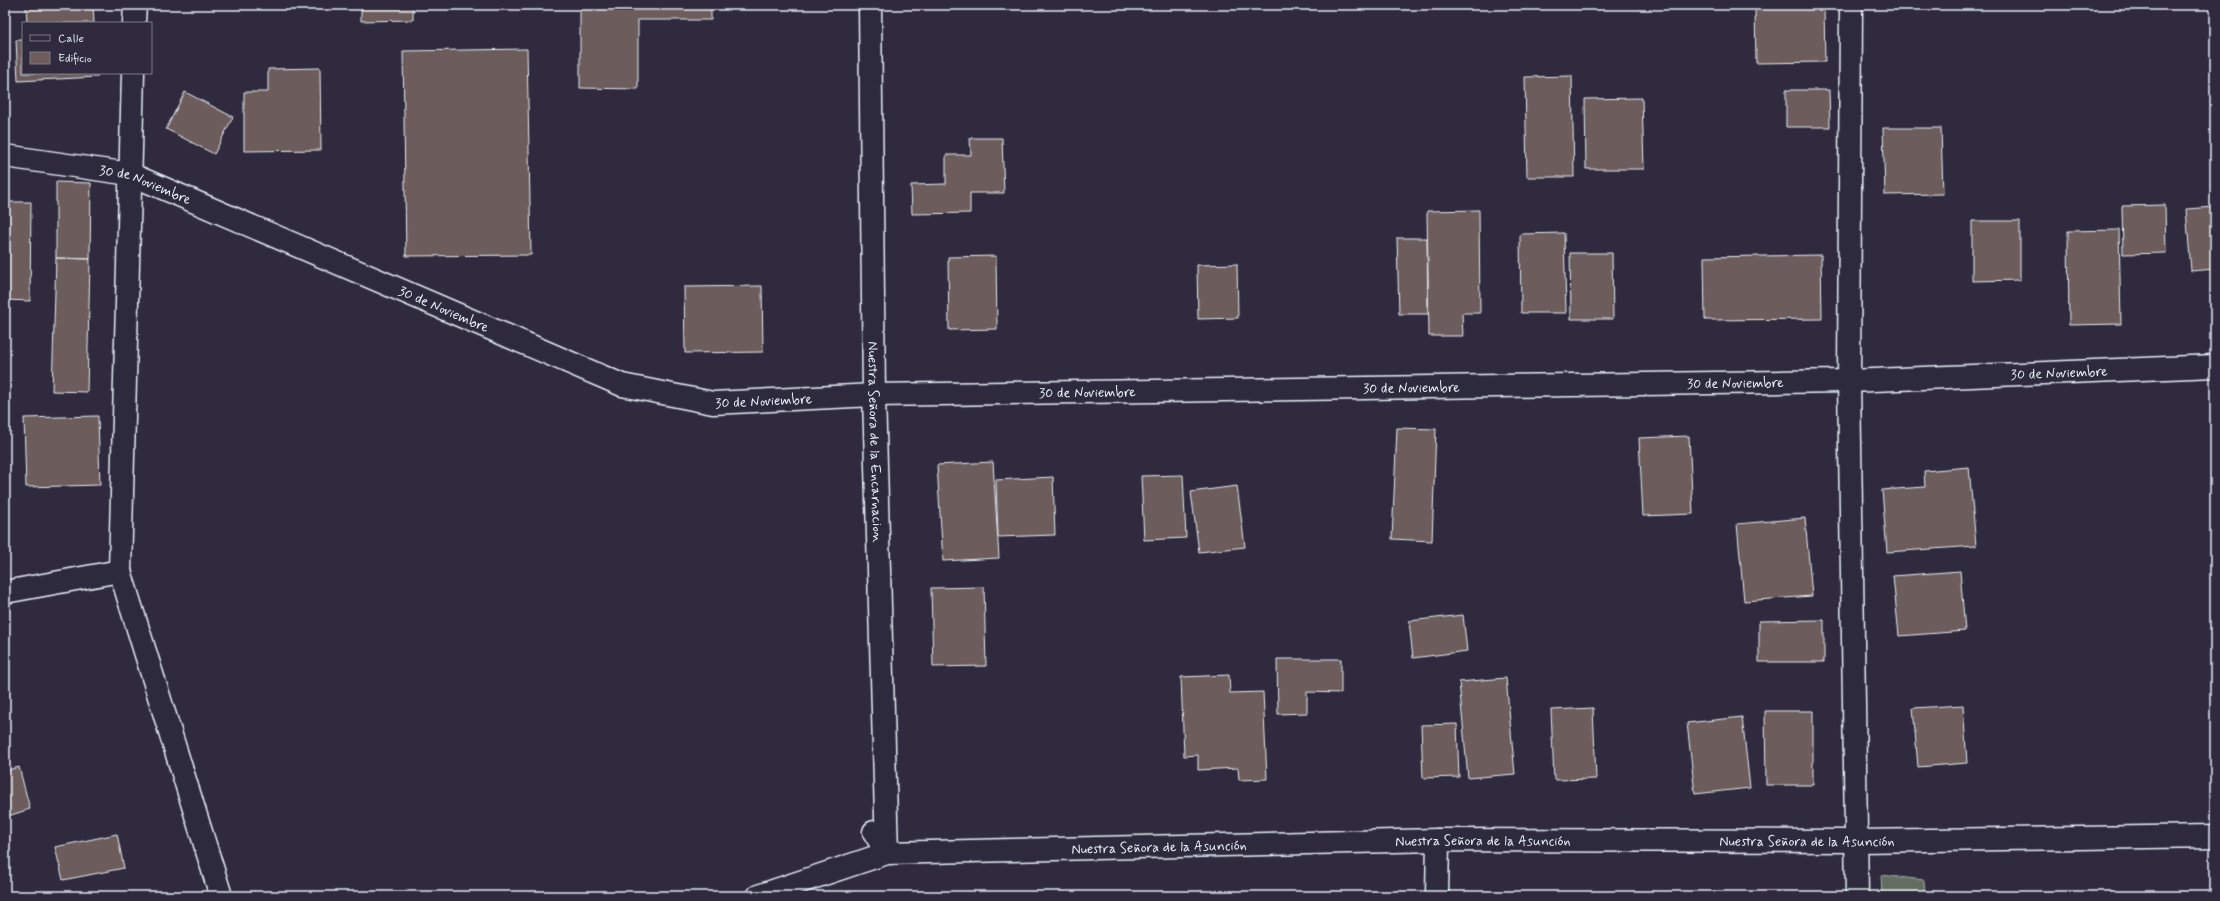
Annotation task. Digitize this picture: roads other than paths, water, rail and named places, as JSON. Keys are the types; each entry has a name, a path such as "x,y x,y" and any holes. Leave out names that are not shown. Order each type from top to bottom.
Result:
{"street":[{"path":"134,22 135,5"},
{"name":"Nuestra Señora de la Encarnacion","path":"870,5 874,395 887,853"},
{"path":"1851,5 1849,380 1857,896"},
{"path":"133,74 120,572 220,896"},
{"name":"30 de Noviembre","path":"5,156 130,174 622,385 713,403 874,395 1849,380 2215,366"},
{"path":"5,592 120,572"},
{"path":"874,832 887,853"},
{"name":"Nuestra Señora de la Asunción","path":"758,896 887,853 1438,840 1857,841 2215,836"},
{"path":"1437,896 1438,840"}]}
